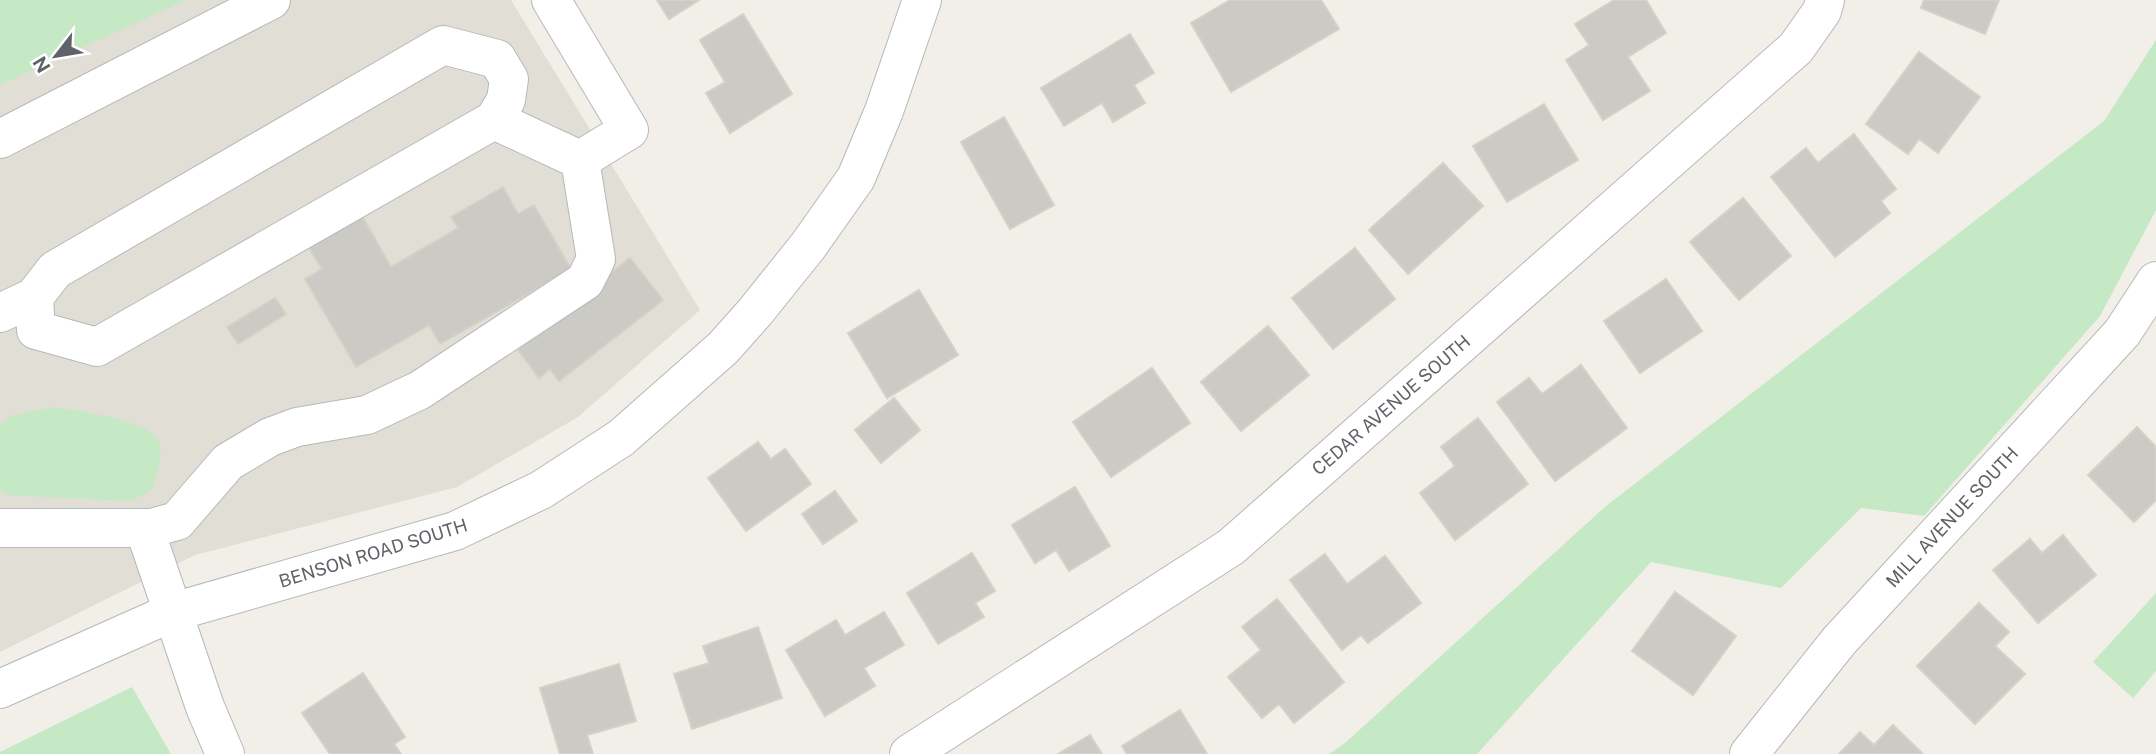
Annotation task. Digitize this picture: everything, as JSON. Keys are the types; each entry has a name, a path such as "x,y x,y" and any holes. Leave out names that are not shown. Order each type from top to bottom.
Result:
{"street":[{"path":"0,139 271,0"},
{"path":"551,0 629,130 580,160"},
{"name":"BENSON ROAD SOUTH","path":"0,689 173,612 455,531 541,490 621,438 723,348 808,246 856,178 884,111 922,0"},
{"name":"CEDAR AVENUE SOUTH","path":"909,754 1231,547 1796,48 1822,11 1825,0"},
{"path":"0,313 34,297 55,270 443,45 497,59 509,79 506,100 494,120 97,347 36,330 34,297"},
{"path":"494,120 580,160"},
{"path":"0,527 151,528 177,521 228,461 270,437 297,427 368,415 420,390 585,281 596,259 580,160"},
{"name":"MILL AVENUE SOUTH","path":"1749,754 1839,640 2122,333 2156,281"},
{"path":"151,528 149,542 205,707 225,754"}],"shaded area":[{"path":"0,0 511,0 700,310 578,417 457,487 195,555 0,652"}],"green space":[{"path":"0,0 186,0 0,85"},
{"path":"2156,40 2156,210 2100,316 1924,516 1861,508 1781,588 1651,562 1477,754 1329,754 1345,743 1606,506 2104,121"},
{"path":"54,407 129,422 153,434 159,442 161,453 153,489 131,501 6,495 0,490 0,425 10,416"},
{"path":"2156,593 2156,671 2133,698 2093,662"},
{"path":"132,687 171,754 0,754 0,752"}],"building":[{"path":"657,0 699,0 669,19"},
{"path":"1230,0 1321,0 1339,29 1231,92 1191,23"},
{"path":"1614,0 1646,0 1666,33 1628,57 1650,91 1603,120 1566,60 1589,45 1575,24"},
{"path":"1924,0 1999,0 1985,34 1921,8"},
{"path":"743,14 792,94 730,133 706,93 725,82 700,40"},
{"path":"1130,34 1154,73 1134,85 1145,103 1113,122 1102,103 1064,126 1041,88"},
{"path":"1919,52 1980,97 1938,153 1919,139 1908,154 1866,124"},
{"path":"1544,104 1578,160 1507,202 1473,146"},
{"path":"1004,117 1054,205 1010,229 961,142"},
{"path":"1854,134 1896,189 1881,201 1890,213 1835,257 1771,177 1806,148 1818,163"},
{"path":"1443,163 1483,206 1408,274 1369,230"},
{"path":"503,187 518,214 534,205 571,269 440,344 429,325 356,367 305,279 322,269 306,243 360,212 391,267 458,228 451,217"},
{"path":"1743,198 1791,256 1739,300 1690,242"},
{"path":"1355,248 1395,299 1333,349 1292,298"},
{"path":"630,258 663,300 559,381 550,369 539,378 516,347"},
{"path":"1666,279 1702,331 1640,373 1604,321"},
{"path":"919,290 958,355 887,398 848,333"},
{"path":"275,298 286,314 238,344 227,327"},
{"path":"1268,326 1309,375 1241,431 1201,382"},
{"path":"1581,365 1627,428 1555,481 1497,402 1529,378 1542,394"},
{"path":"1152,368 1190,423 1111,477 1073,422"},
{"path":"894,398 920,430 881,463 855,430"},
{"path":"1478,418 1528,484 1455,540 1420,493 1455,466 1441,447"},
{"path":"2137,427 2156,447 2156,500 2134,522 2088,475"},
{"path":"758,442 771,459 785,449 811,484 746,531 708,478"},
{"path":"1075,487 1110,546 1069,571 1056,550 1035,563 1012,525"},
{"path":"835,491 857,521 823,544 802,514"},
{"path":"2063,535 2096,575 2038,623 1993,570 2030,539 2042,553"},
{"path":"972,553 995,591 975,603 984,617 938,644 907,593"},
{"path":"1325,554 1347,584 1385,556 1421,603 1368,643 1361,635 1342,650 1290,580"},
{"path":"1675,592 1736,636 1693,695 1632,651"},
{"path":"1277,599 1344,682 1294,723 1279,704 1262,718 1228,677 1261,650 1242,627"},
{"path":"1979,603 2009,632 1995,646 2025,674 1975,724 1917,666"},
{"path":"884,612 904,645 864,668 875,686 825,716 786,650 836,620 845,635"},
{"path":"758,627 782,698 692,729 674,674 709,663 703,646"},
{"path":"619,664 636,721 587,735 593,754 560,754 540,688"},
{"path":"363,673 405,737 394,744 401,754 330,754 302,713"},
{"path":"1180,710 1207,754 1127,754 1122,746"},
{"path":"1893,725 1923,754 1839,754 1860,732 1874,745"},
{"path":"1090,735 1102,754 1058,754"}]}
